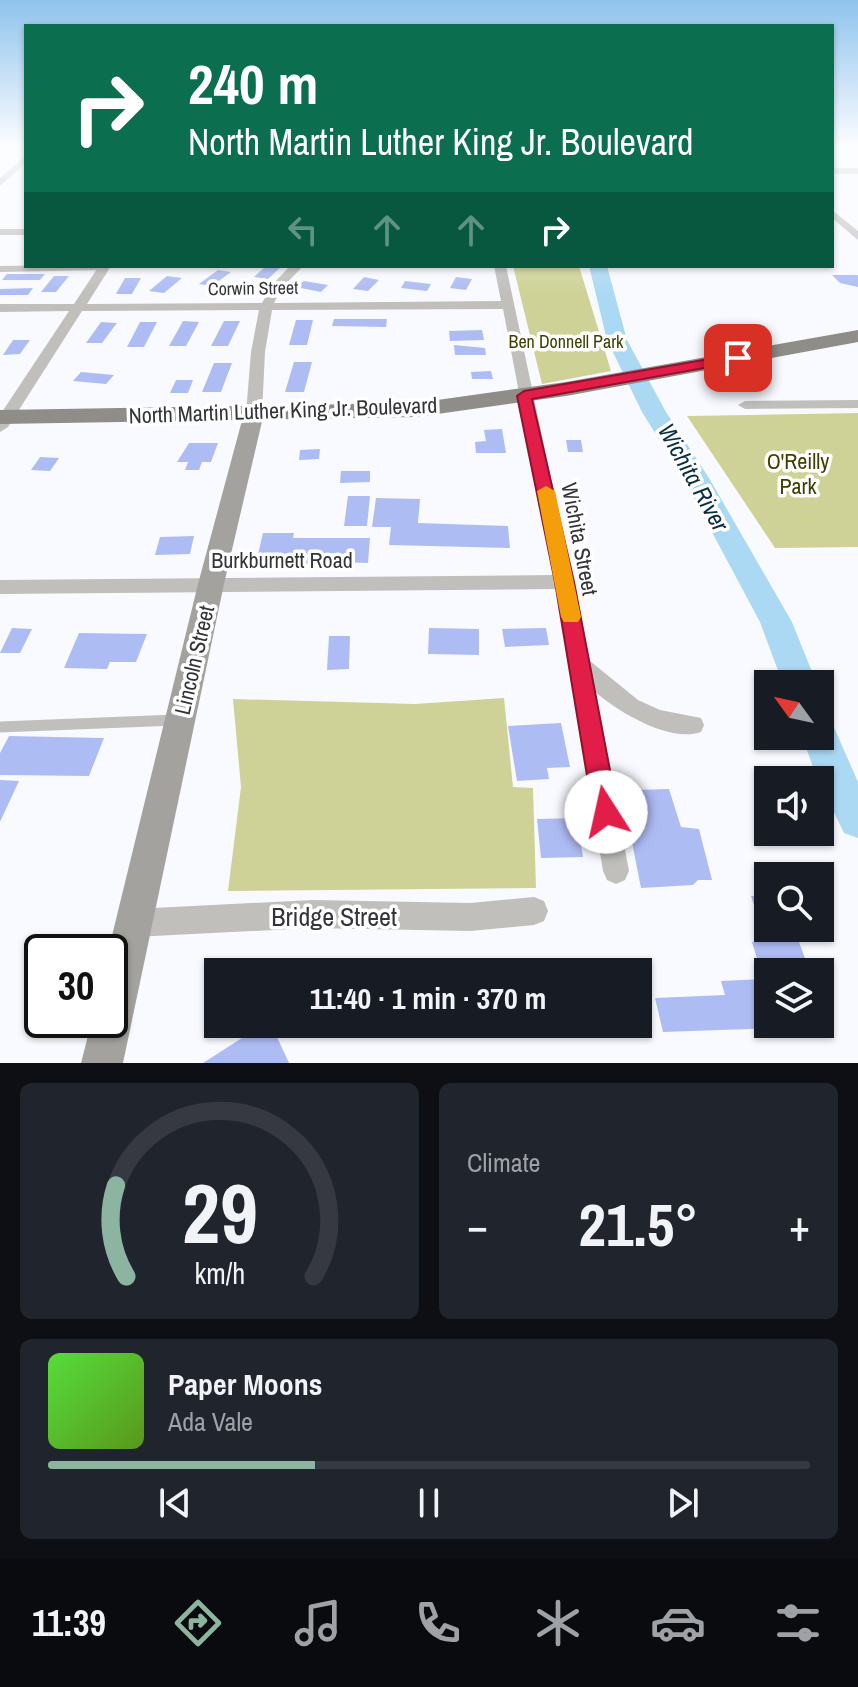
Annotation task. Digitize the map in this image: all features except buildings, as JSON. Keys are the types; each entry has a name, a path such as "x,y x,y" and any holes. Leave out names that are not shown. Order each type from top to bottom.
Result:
{"main road":[{"name":"North Martin Luther King Jr. Boulevard","path":"2,420 416,410 566,389 858,336"},
{"name":"Lincoln Street","path":"102,1063 211,584 254,413"}],"street":[{"path":"838,225 858,225"},
{"path":"838,225 858,237"},
{"path":"0,232 24,232"},
{"path":"2,420 103,268"},
{"name":"Lincoln Street","path":"254,413 257,368 267,306 281,281 295,268"},
{"name":"Wichita Street","path":"500,268 524,396 565,582 616,871"},
{"name":"Corwin Street","path":"0,308 507,305"},
{"path":"745,405 858,404"},
{"name":"Burkburnett Road","path":"0,587 565,582"},
{"path":"580,665 610,693 635,710 664,723 693,725"},
{"name":"Bridge Street","path":"134,923 313,914 470,917 534,911"}],"lane":[{"path":"0,269 52,268"},
{"path":"0,727 180,720"}],"green space":[{"name":"Ben Donnell Park","path":"513,268 580,268 611,371 542,384"},
{"name":"O'Reilly Park","path":"858,413 858,547 775,548 687,416"},
{"path":"504,698 513,787 533,788 536,888 228,891 241,787 233,699 415,704"}],"waterway":[{"name":"Wichita River","path":"599,268 617,340 654,412 696,478 776,622 795,670"},
{"name":"Wichita River","path":"825,750 858,820"}],"slow traffic":[{"path":"546,491 571,617"}],"route":[{"path":"606,812 565,582 524,396 738,358"}]}
